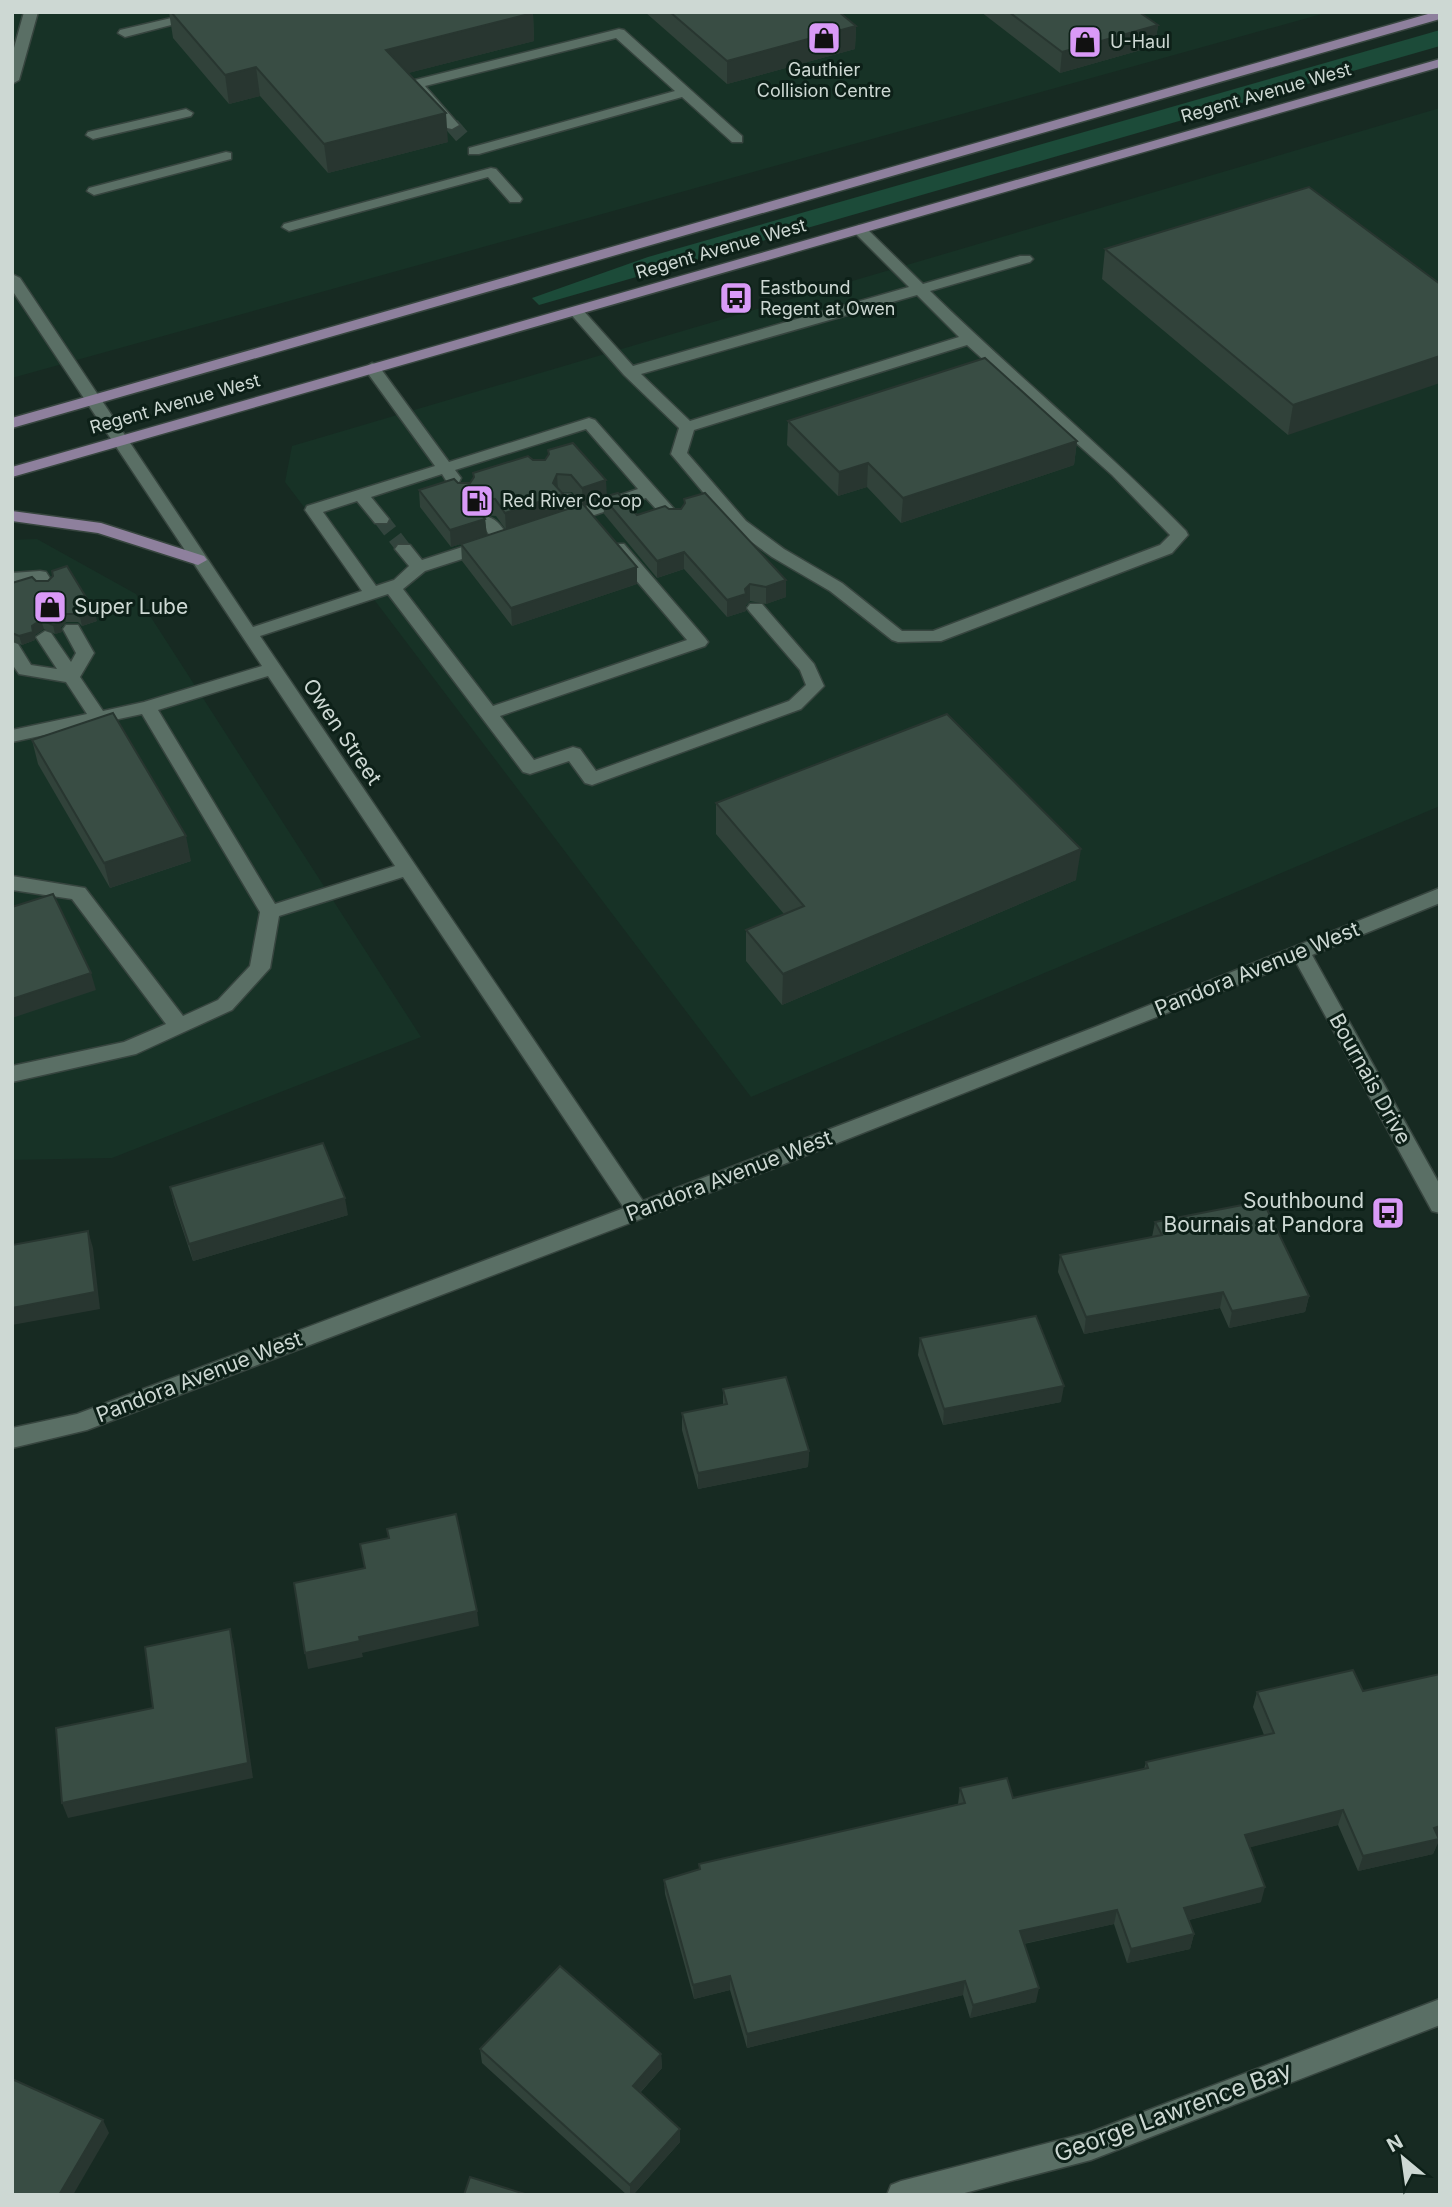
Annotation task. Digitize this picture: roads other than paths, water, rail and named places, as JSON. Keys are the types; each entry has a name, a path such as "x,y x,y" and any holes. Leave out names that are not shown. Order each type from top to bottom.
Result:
{"main road":[{"name":"Regent Avenue West","path":"12,423 1440,15"},
{"name":"Regent Avenue West","path":"12,472 1440,63"},
{"path":"12,516 101,528 198,560"}],"street":[{"path":"12,80 18,39 31,12"},
{"path":"125,33 215,12"},
{"path":"452,125 416,84 619,33 737,139"},
{"path":"515,199 469,146 685,92"},
{"path":"93,135 186,113"},
{"path":"94,191 226,156"},
{"path":"289,227 491,172"},
{"path":"687,427 679,454 740,526 778,553 836,587 898,636 935,637 1166,550 1180,535 1118,471 970,339 859,229"},
{"path":"630,372 1025,259"},
{"name":"Owen Street","path":"12,278 198,560 638,1211"},
{"path":"576,311 630,372 687,427"},
{"path":"687,427 970,339"},
{"path":"372,368 465,493"},
{"path":"373,594 313,510 589,423 675,519"},
{"path":"518,446 532,462"},
{"path":"553,523 592,520 649,491"},
{"path":"361,495 381,519"},
{"path":"489,714 699,642 592,520 564,498"},
{"path":"248,634 392,587 400,584 419,567 508,537 488,522"},
{"path":"404,549 419,567"},
{"path":"13,586 40,576 44,583"},
{"path":"392,587 530,768 573,753 592,779 795,705 815,686 808,667 756,608"},
{"path":"71,677 85,653 72,629"},
{"path":"45,637 98,717"},
{"path":"12,648 25,670 71,677"},
{"path":"12,736 147,706 272,669"},
{"path":"12,1074 129,1049 225,1005 260,968 270,912 147,706"},
{"path":"270,912 407,869"},
{"path":"12,883 78,892 179,1026"},
{"name":"Pandora Avenue West","path":"12,1438 79,1423 789,1154 1301,953 1440,895"},
{"name":"Bournais Drive","path":"1301,953 1440,1205"},
{"name":"George Lawrence Bay","path":"901,2195 1091,2146 1440,2012"}],"tunnel":[{"path":"452,125 465,140"},
{"path":"381,519 404,549"}],"place":[{"name":"Gauthier Collision Centre","path":"824,38"},
{"name":"U-Haul","path":"1085,42"},
{"name":"Eastbound Regent at Owen","path":"736,298"},
{"name":"Red River Co-op","path":"477,501"},
{"name":"Super Lube","path":"50,607"},
{"name":"Southbound Bournais at Pandora","path":"1388,1213"}]}
